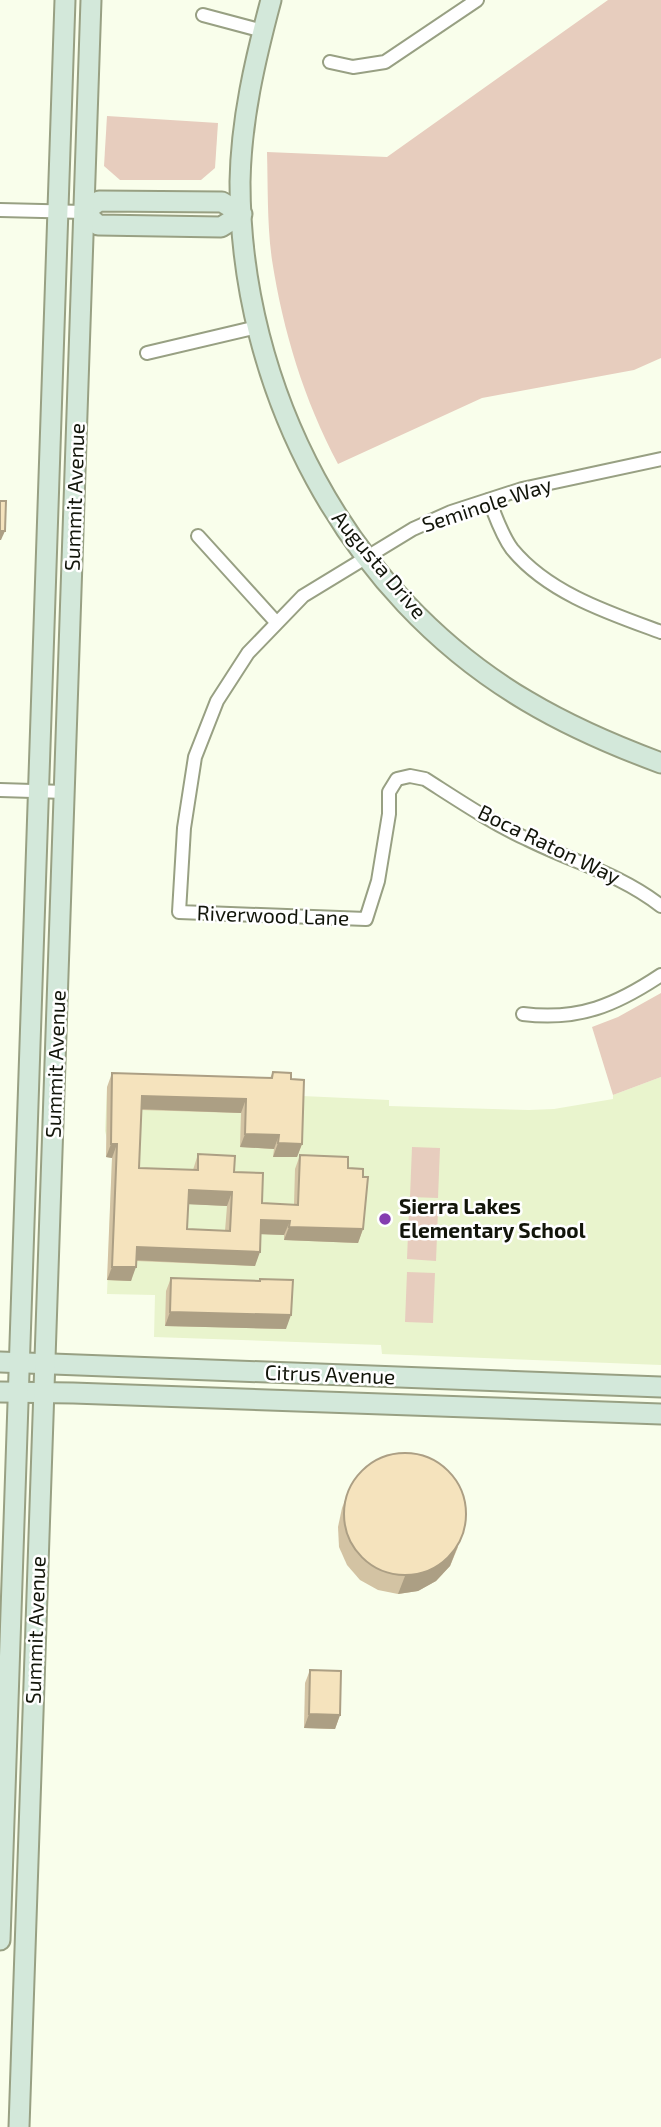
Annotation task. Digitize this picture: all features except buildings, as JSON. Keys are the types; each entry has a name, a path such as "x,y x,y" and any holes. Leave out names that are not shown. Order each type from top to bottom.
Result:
{"main road":[{"name":"Summit Avenue","path":"0,1940 10,1392 20,1364 65,0"},
{"name":"Summit Avenue","path":"19,2127 91,0"},
{"name":"Augusta Drive","path":"271,0 248,94 244,123 240,182 244,258 268,372 305,461 331,509 397,594 480,670 525,700 572,726 661,763"},
{"path":"84,212 99,201 219,202 242,214"},
{"name":"Citrus Avenue","path":"0,1362 661,1387"},
{"name":"Citrus Avenue","path":"10,1392 661,1414"}],"street":[{"path":"330,62 353,67 385,62 477,0"},
{"path":"203,15 263,31"},
{"path":"0,210 84,212"},
{"path":"147,353 257,327"},
{"name":"Seminole Way","path":"179,912 184,828 195,757 217,701 248,653 303,596 413,529 451,512 522,489 661,459"},
{"path":"489,500 499,528 513,549 547,578 582,601 661,632"},
{"path":"198,537 276,622"},
{"name":"Boca Raton Way","path":"366,919 378,881 389,814 389,792 397,779 410,776 425,779 526,839 640,889 661,906"},
{"path":"0,790 65,792"},
{"name":"Riverwood Lane","path":"179,912 366,919"},
{"path":"523,1014 562,1016 586,1012 613,1004 661,975"}],"shaded area":[{"path":"608,0 661,0 661,358 634,370 482,398 338,464 305,390 282,313 270,247 267,152 387,157"},
{"path":"107,116 218,123 215,168 201,180 120,180 104,166"},
{"path":"661,993 661,1077 613,1095 592,1027 618,1017"},
{"name":"Sierra Lakes Elementary School","path":"661,1077 661,1365 382,1354 381,1345 154,1337 155,1295 107,1294 112,1158 105,1131 107,1087 389,1100 389,1106 529,1110 554,1109 613,1099 613,1095"},
{"path":"412,1147 440,1148 438,1198 410,1197"},
{"path":"409,1209 438,1210 436,1261 407,1259"},
{"path":"407,1272 435,1273 433,1323 405,1322"}],"place":[{"name":"Sierra Lakes Elementary School","path":"385,1219"}]}
